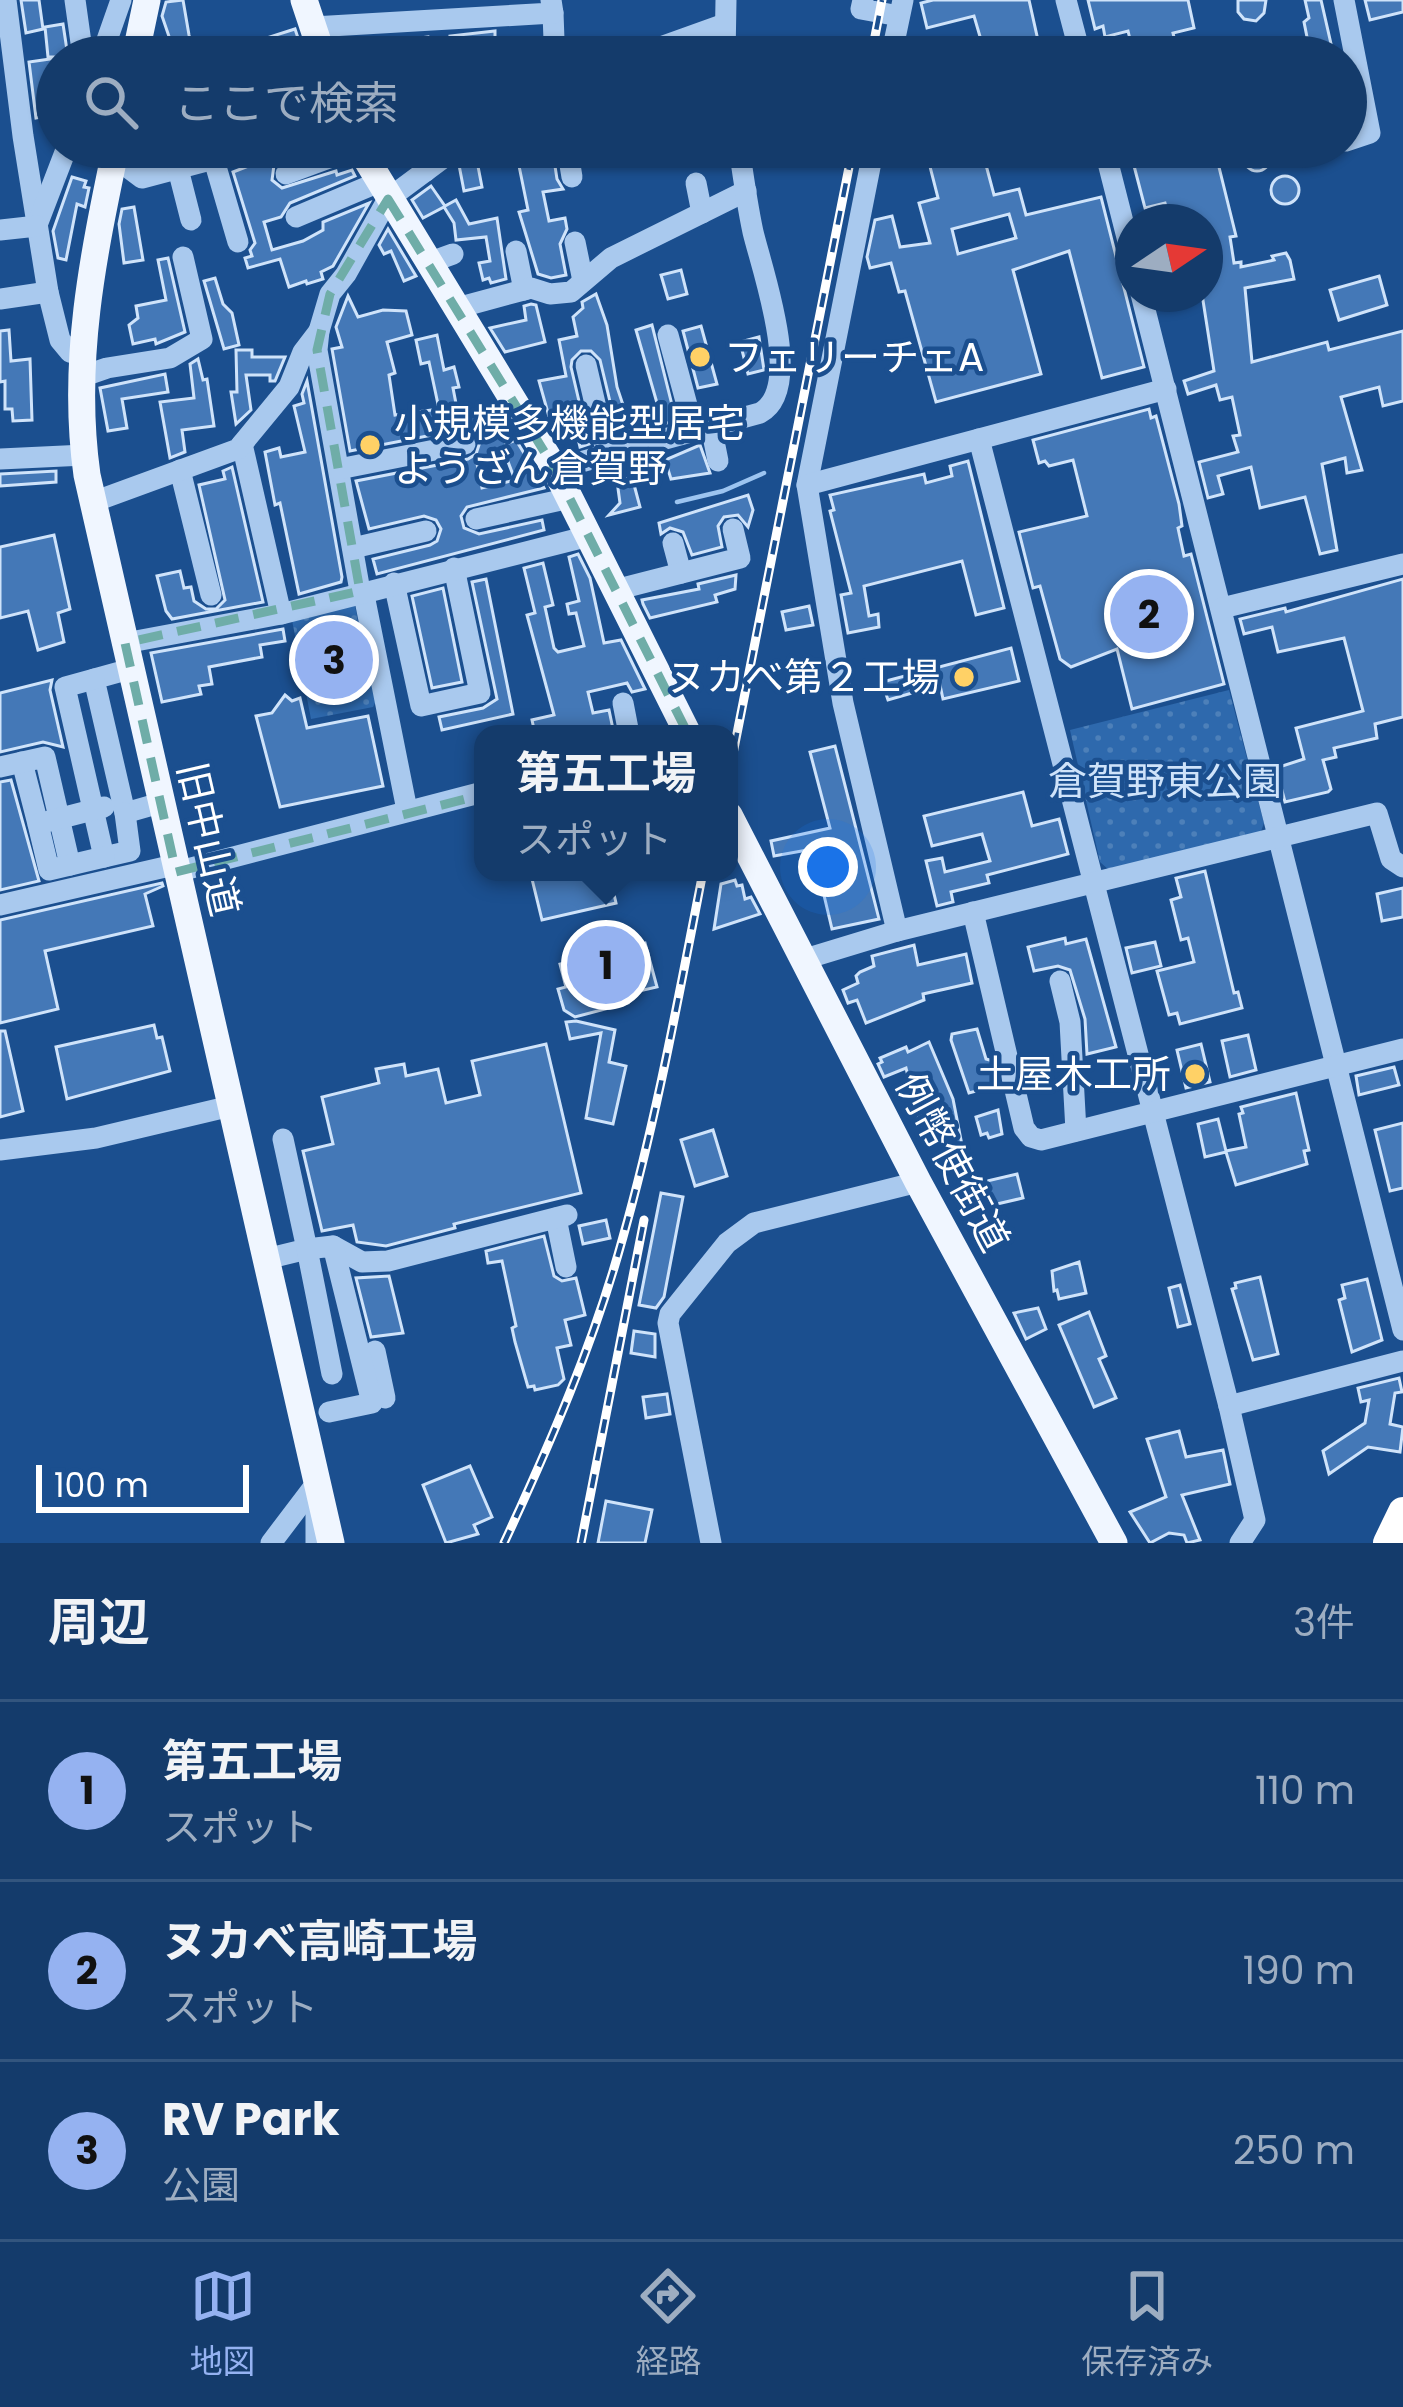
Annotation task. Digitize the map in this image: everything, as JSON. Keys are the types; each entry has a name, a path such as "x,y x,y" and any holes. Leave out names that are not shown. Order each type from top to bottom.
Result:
{"highway":[{"path":"1388,1543 1403,1512"}],"main road":[{"path":"139,36 147,0"},
{"name":"旧中山道","path":"112,168 89,279 81,366 85,455 175,869 332,1543"},
{"path":"370,168 383,191 441,258 457,308 555,469 683,725"},
{"name":"例幣使街道","path":"738,832 918,1183 1114,1543"}],"street":[{"path":"6,0 11,138 37,226 60,340 81,366 106,368 170,358 202,338 183,257"},
{"path":"75,0 80,36"},
{"path":"108,36 121,0"},
{"path":"724,36 726,0"},
{"path":"863,0 861,9 903,4 896,36"},
{"path":"1066,0 1075,36"},
{"path":"1344,0 1351,36"},
{"path":"308,14 552,6 554,36"},
{"path":"691,36 724,24"},
{"path":"37,226 59,168"},
{"path":"132,168 142,178 182,168"},
{"path":"216,168 238,242"},
{"path":"286,174 302,168"},
{"path":"296,217 383,191 430,168"},
{"path":"570,168 572,177"},
{"path":"555,469 769,408 781,354 742,168"},
{"path":"870,168 807,484 843,703 897,931"},
{"path":"1109,168 1118,204"},
{"path":"178,169 191,220"},
{"path":"696,183 702,213"},
{"path":"457,308 531,288 550,295 571,292 611,258 746,190"},
{"path":"383,191 346,274 330,295 317,350 406,810"},
{"path":"0,230 37,226"},
{"path":"575,242 583,281"},
{"path":"516,250 524,290"},
{"path":"0,299 48,292"},
{"path":"1147,312 1403,1330"},
{"path":"93,502 238,449 289,387 303,352 319,331"},
{"path":"668,335 718,461"},
{"path":"586,365 608,455"},
{"path":"807,484 1166,389"},
{"path":"980,439 1255,1520 1240,1543"},
{"path":"242,444 281,614"},
{"path":"339,469 465,444"},
{"path":"0,459 85,455"},
{"path":"180,470 211,595"},
{"path":"476,519 570,498"},
{"path":"615,590 740,558 734,529"},
{"path":"352,548 426,531"},
{"path":"104,857 65,687 94,679 128,656 362,596 394,583 590,536"},
{"path":"674,543 681,573"},
{"path":"1222,608 1403,564"},
{"path":"394,583 422,706 480,693 454,568"},
{"path":"80,750 22,762 70,865 130,851 94,679"},
{"path":"623,703 627,725"},
{"path":"0,905 175,869 474,794"},
{"path":"49,821 160,802"},
{"path":"805,959 897,931 1377,813 1391,860 1403,866"},
{"path":"973,912 1024,1128 1031,1137 1042,1140 1403,1049"},
{"path":"1060,981 1070,1022 1076,1131"},
{"path":"0,1150 96,1138 231,1106"},
{"path":"283,1139 332,1374"},
{"path":"711,1543 668,1323 670,1313 727,1243 754,1222 918,1183"},
{"path":"266,1258 333,1246 362,1262 388,1261 562,1217 566,1267"},
{"path":"333,1246 382,1406"},
{"path":"375,1351 382,1406"},
{"path":"1228,1406 1403,1361"},
{"path":"329,1412 382,1406"},
{"path":"271,1543 318,1481"},
{"path":"316,1543 318,1481"}],"highlighted area":[{"path":"388,199 555,469 692,742 176,872 125,643 360,591 317,350 330,294"}],"green space":[{"path":"354,602 376,701 373,707 311,719 292,620"},
{"name":"倉賀野東公園","path":"1229,690 1264,823 1260,834 1109,870 1100,862 1070,730"}],"building":[{"path":"21,0 39,0 43,29 26,33"},
{"path":"183,0 190,36 169,36 162,16 166,2"},
{"path":"1029,0 1037,36 980,36 974,16 927,28 921,3"},
{"path":"1088,0 1188,0 1194,28 1174,36 1129,36 1128,31 1105,36 1103,26 1095,29"},
{"path":"1238,0 1266,0 1264,13 1256,21 1244,19 1238,12"},
{"path":"1305,0 1321,0 1329,36 1307,36 1304,22 1309,18"},
{"path":"1365,0 1403,0 1403,12 1370,20"},
{"path":"63,24 65,36 46,36 45,27"},
{"path":"495,31 495,36 450,36"},
{"path":"36,61 36,118 29,62"},
{"path":"274,168 272,180 282,188 352,170 355,176 290,203 281,217 264,222 272,250 303,241 323,230 323,222 369,203 333,266 321,272 323,279 289,287 280,259 248,268 245,258 252,256 255,243 233,172"},
{"path":"460,168 478,168 482,187 464,191"},
{"path":"519,168 555,168 563,189 543,192 549,221 565,218 567,229 560,244 566,275 538,274 519,212 528,210"},
{"path":"930,168 987,168 994,195 1019,189 1026,215 1101,197 1115,252 1115,312 1130,312 1144,367 1102,378 1069,251 1013,270 1041,374 936,402 905,291 899,292 891,263 870,268 867,257 875,220 892,216 900,247 930,243 919,203 938,198","holes":["1009,214 1016,238 958,254 952,229"]},
{"path":"1135,168 1219,168 1236,236 1230,237 1234,263 1241,262 1241,267 1286,253 1290,260 1294,279 1245,288 1252,362 1327,342 1329,350 1403,331 1403,401 1383,406 1379,387 1341,397 1362,470 1347,473 1345,458 1322,464 1337,550 1320,554 1305,497 1260,508 1251,467 1218,476 1223,494 1208,498 1199,462 1238,452 1233,436 1240,435 1232,397 1220,400 1216,385 1188,394 1184,381 1214,371 1205,312 1223,312 1223,204 1144,204"},
{"path":"1285,176 1295,180 1299,190 1295,200 1285,204 1275,200 1271,190 1275,180"},
{"path":"72,177 86,181 84,187 89,188 85,207 77,204 66,260 58,258 53,231"},
{"path":"431,186 445,206 456,200 469,224 497,218 506,279 483,280 479,263 490,261 486,237 456,240 454,223 444,207 423,218 412,200"},
{"path":"134,207 143,260 124,263 119,224 122,209"},
{"path":"388,229 416,276 404,281 391,251 384,254 379,245"},
{"path":"168,258 185,332 156,344 155,339 133,344 129,325 138,318 136,306 166,300 158,260"},
{"path":"681,270 687,294 668,299 661,275"},
{"path":"1379,276 1387,305 1339,320 1330,290"},
{"path":"215,278 223,304 232,313 239,345 224,349 204,281"},
{"path":"596,294 632,432 618,435 600,360 591,351 581,351 571,367 589,444 580,447 575,426 553,431 539,381 566,376 559,340 577,336 573,317 583,308 582,302"},
{"path":"348,296 358,317 383,310 406,311 412,335 387,342 395,373 389,375 395,415 439,409 429,362 421,364 416,340 437,335 444,370 454,367 459,419 500,414 506,444 516,440 544,488 467,507 461,516 464,528 479,534 542,520 544,530 377,574 373,559 430,545 441,529 436,520 424,516 369,529 356,481 468,459 476,454 480,442 475,433 463,429 350,451 332,349 342,347 336,327","holes":["505,454 515,480 482,488 476,459"]},
{"path":"536,305 545,342 505,352 490,328 526,320 524,306"},
{"path":"652,325 676,421 663,424 636,330"},
{"name":"フェリーチェA","path":"701,326 717,384 698,388 683,331"},
{"path":"9,330 11,361 30,359 32,420 13,421 12,409 5,409 0,331"},
{"path":"759,337 764,370 748,374 740,342"},
{"path":"236,350 252,350 252,357 285,357 275,381 270,381 270,375 246,375 251,410 236,424 231,392 237,392"},
{"path":"198,359 203,380 207,379 214,426 182,430 185,452 170,458 160,402 194,398 190,364"},
{"path":"165,374 168,392 122,399 127,428 108,431 100,388"},
{"path":"307,381 342,577 341,582 299,594 265,452 279,448 281,457 305,452 294,406 304,403"},
{"path":"1149,409 1151,418 1156,416 1179,504 1184,556 1191,554 1224,684 1132,709 1117,649 1071,667 1060,659 1040,586 1033,588 1019,532 1087,516 1073,460 1049,466 1045,461 1039,463 1033,440"},
{"path":"700,445 710,473 671,479 665,460"},
{"path":"968,461 1004,608 976,615 962,561 864,586 869,616 878,614 879,627 848,633 841,595 851,593 830,495 924,474 926,483 952,476 950,466"},
{"path":"232,467 263,602 172,619 157,576 180,571 184,588 191,587 194,601 206,609 216,609 225,600 199,485 225,479 223,471"},
{"path":"56,471 56,482 0,486 0,474"},
{"path":"632,477 640,507 609,515 620,503 617,481"},
{"path":"748,495 753,510 748,527 738,515 724,517 718,526 722,547 692,555 683,532 670,528 661,534 659,523"},
{"path":"54,535 70,609 58,613 64,642 38,650 28,611 0,618 0,547"},
{"path":"578,554 590,578 604,643 621,640 645,689 632,692 627,683 588,692 593,713 609,710 612,725 533,725 532,720 554,715 527,615 535,613 524,568 543,563 553,605 545,607 554,648 558,652 584,646 576,613 569,614 567,604 579,601 569,557"},
{"path":"736,575 735,589 715,595 717,602 650,618 643,604 642,600 699,589 698,584"},
{"path":"486,579 513,714 442,730 439,717 483,708 497,699 472,582"},
{"path":"1403,579 1403,717 1375,724 1377,738 1334,748 1336,757 1323,760 1328,792 1285,802 1276,768 1304,759 1296,728 1363,711 1344,638 1278,652 1272,627 1244,634 1240,619 1285,608 1286,612"},
{"path":"443,588 462,682 432,688 412,596"},
{"path":"809,606 813,625 786,630 782,612"},
{"path":"283,629 285,641 260,645 262,657 209,667 212,684 199,686 201,694 162,702 151,653"},
{"path":"1011,648 1019,681 943,699 940,685 888,700 882,682"},
{"path":"52,680 63,747 43,742 0,752 0,693"},
{"path":"285,695 292,701 300,698 307,728 368,716 383,786 280,807 256,716 272,713"},
{"path":"835,746 879,919 832,929 813,849 774,856 771,841 830,828 810,752"},
{"path":"11,780 39,881 0,890 0,782"},
{"path":"1023,792 1032,826 1059,819 1068,854 987,875 989,883 951,892 953,902 937,906 926,861 942,858 945,872 990,861 982,834 932,846 924,816"},
{"path":"1205,871 1234,993 1238,992 1242,1008 1180,1024 1177,1013 1169,1015 1157,971 1194,962 1188,938 1181,940 1171,900 1181,897 1176,878"},
{"path":"532,881 611,881 616,903 542,920"},
{"path":"735,881 742,885 745,899 751,897 760,914 714,929 721,884"},
{"path":"162,883 145,894 153,926 45,951 58,1009 0,1023 0,920"},
{"path":"1403,888 1403,917 1382,921 1377,894"},
{"path":"1065,938 1066,944 1086,939 1116,1047 1087,1054 1085,1019 1070,970 1058,966 1034,971 1028,947"},
{"path":"1155,942 1161,966 1132,973 1126,948"},
{"path":"645,943 657,987 626,994 628,1003 575,1017 564,1010 558,989 566,987 560,964"},
{"path":"914,945 918,965 966,954 972,983 923,994 924,1000 866,1023 857,1000 848,1003 843,990 858,983 860,972 874,966 872,956"},
{"path":"566,1022 615,1030 609,1062 626,1066 613,1124 586,1118 601,1033 570,1039"},
{"path":"154,1025 157,1038 162,1037 170,1071 67,1099 56,1047"},
{"path":"977,1029 986,1059 993,1061 996,1080 995,1086 969,1093 951,1040 952,1034"},
{"path":"0,1031 5,1031 23,1111 0,1117"},
{"path":"1248,1035 1256,1070 1230,1077 1222,1041"},
{"path":"929,1042 953,1099 962,1145 949,1148 946,1136 934,1139 930,1123 920,1126 906,1068 884,1077 878,1064 880,1058"},
{"path":"546,1044 581,1193 386,1246 357,1242 353,1225 322,1231 303,1151 333,1144 322,1097 379,1083 376,1069 404,1064 406,1076 438,1069 446,1103 480,1095 472,1061"},
{"name":"土屋木工所","path":"1201,1044 1210,1082 1186,1088 1177,1050"},
{"path":"1394,1067 1399,1085 1359,1095 1356,1076"},
{"path":"1296,1093 1309,1150 1304,1151 1307,1164 1236,1185 1226,1152 1205,1157 1198,1124 1218,1119 1226,1151 1246,1147 1241,1107"},
{"path":"998,1110 1002,1134 981,1135 976,1117"},
{"path":"1403,1123 1403,1188 1390,1191 1375,1130"},
{"path":"713,1130 727,1176 695,1186 681,1140"},
{"path":"1017,1174 1023,1198 980,1208 974,1184"},
{"path":"661,1193 683,1197 664,1297 656,1308 639,1305"},
{"path":"606,1220 610,1238 583,1244 579,1226"},
{"path":"544,1236 554,1276 562,1281 576,1278 585,1315 565,1320 571,1345 557,1348 564,1379 535,1390 528,1387 515,1342 502,1261 488,1263 486,1251"},
{"path":"1079,1262 1086,1293 1059,1299 1052,1271"},
{"path":"389,1276 403,1333 371,1337 356,1278"},
{"path":"1260,1277 1278,1354 1253,1360 1232,1289 1235,1283"},
{"path":"1367,1279 1382,1340 1352,1352 1339,1300 1345,1298 1342,1285"},
{"path":"1180,1285 1190,1324 1178,1327 1169,1288"},
{"path":"1038,1308 1046,1329 1026,1339 1014,1313"},
{"path":"1089,1312 1106,1356 1099,1359 1116,1398 1094,1407 1059,1325"},
{"path":"634,1331 655,1334 655,1357 631,1353"},
{"path":"1399,1378 1402,1392 1395,1393 1390,1424 1403,1427 1400,1452 1368,1447 1329,1474 1323,1451 1365,1423 1369,1400 1361,1402 1358,1388"},
{"path":"667,1394 670,1414 646,1418 643,1397"},
{"path":"1179,1431 1186,1457 1223,1450 1230,1484 1182,1495 1200,1540 1187,1543 1184,1535 1169,1533 1150,1543 1130,1512 1166,1497 1147,1439"},
{"path":"470,1466 492,1517 474,1525 478,1534 446,1543 423,1485"},
{"path":"606,1501 652,1510 645,1543 598,1543"}],"waterway":[{"path":"677,502 723,491 764,473"}],"railway":[{"path":"875,36 882,0"},
{"path":"738,728 849,168"},
{"path":"504,1543 570,1393 611,1277 657,1101 701,881"},
{"path":"581,1543 644,1220"}],"place":[{"name":"フェリーチェA","path":"700,357"},
{"name":"小規模多機能型居宅 ようざん倉賀野","path":"370,445"},
{"name":"ヌカべ高崎工場","path":"1149,614"},
{"name":"RV Park","path":"334,660"},
{"name":"ヌカべ第２工場","path":"964,677"},
{"name":"第五工場","path":"606,965"},
{"name":"土屋木工所","path":"1195,1074"}]}
